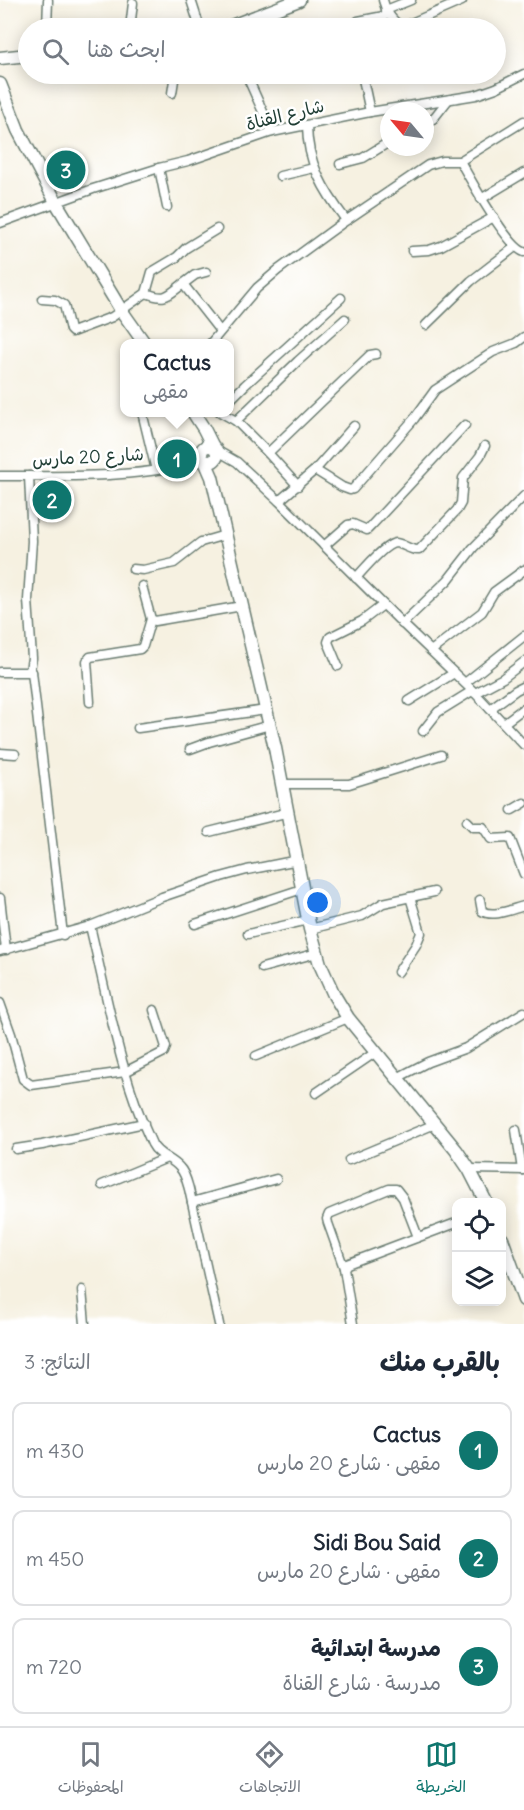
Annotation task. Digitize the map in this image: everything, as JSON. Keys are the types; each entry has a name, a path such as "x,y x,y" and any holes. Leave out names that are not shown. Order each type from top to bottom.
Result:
{"main road":[{"path":"253,18 299,0"},
{"path":"0,58 18,56"},
{"path":"0,84 18,130 57,204 121,310 141,339"},
{"path":"195,417 204,429 212,477 283,784 309,925 317,953 334,995 348,1018 469,1169 484,1198"},
{"path":"506,1252 524,1300"}],"street":[{"path":"47,18 48,0"},
{"path":"191,0 197,18"},
{"path":"383,0 387,13 392,18"},
{"path":"369,18 387,13 411,0"},
{"path":"428,18 462,1"},
{"path":"131,18 133,3"},
{"name":"شارع القناة","path":"506,82 524,74"},
{"path":"172,93 173,84"},
{"path":"250,84 272,132"},
{"path":"364,84 370,112"},
{"name":"شارع القناة","path":"0,223 72,197 272,132 370,112 448,100 487,91 502,84"},
{"path":"434,117 448,100"},
{"path":"214,339 257,288 346,220 428,165 442,161 460,161 524,121"},
{"path":"306,125 306,140 310,157 330,199 346,220"},
{"path":"340,164 363,158 380,148"},
{"path":"460,161 481,199 515,247 524,252"},
{"path":"159,168 167,207"},
{"path":"280,176 315,168"},
{"path":"481,199 524,172"},
{"path":"412,250 429,250 441,246 494,217"},
{"path":"42,299 55,300 64,305 72,332 112,317 146,293 152,272 217,229"},
{"path":"426,325 471,281 515,247"},
{"path":"146,293 165,298 195,276 206,272"},
{"path":"183,284 220,331"},
{"path":"234,396 341,298"},
{"path":"236,421 298,361 345,320"},
{"path":"315,470 342,487 353,489 414,419 435,390 493,352 516,343 524,336"},
{"path":"268,453 370,355 376,354"},
{"path":"142,417 156,470"},
{"path":"228,417 236,421 298,486"},
{"path":"324,546 348,525 353,524 367,530 465,425"},
{"path":"279,501 315,470 354,426"},
{"path":"356,578 391,544 397,543 413,550 419,550 442,527 461,503 463,478 485,446"},
{"path":"208,454 237,462 465,683 524,745"},
{"name":"شارع 20 مارس","path":"0,476 94,476 156,470 177,467 208,454"},
{"path":"29,476 32,541 28,600 32,672 63,934"},
{"path":"402,624 448,580 473,548 524,496"},
{"path":"133,569 144,570 174,563 201,542 225,535"},
{"path":"432,651 482,612 494,592 524,570"},
{"path":"90,702 87,661 90,657 140,649 151,619 142,586"},
{"path":"338,666 328,642 330,637 362,621 383,605"},
{"path":"151,619 155,621 242,606"},
{"path":"465,683 524,636"},
{"path":"423,731 438,712 503,678 524,662"},
{"path":"0,672 32,672"},
{"path":"409,701 454,673"},
{"path":"490,709 524,686"},
{"path":"504,723 524,708"},
{"path":"138,728 266,710"},
{"path":"190,749 270,725"},
{"path":"0,753 15,754"},
{"path":"283,784 349,784 441,755"},
{"path":"512,810 524,803"},
{"path":"209,832 288,812"},
{"path":"468,821 473,827 483,827 491,839 510,838 524,874"},
{"path":"0,898 3,951 90,926 194,886 247,870 298,860"},
{"path":"195,924 302,889"},
{"path":"248,934 355,918 383,903 434,892"},
{"path":"398,972 421,933 410,897"},
{"path":"480,900 482,912 486,914 524,906"},
{"path":"90,926 125,1072 153,1147 183,1171 219,1324"},
{"path":"262,968 317,953"},
{"path":"0,1003 23,1078 27,1083 37,1084 125,1072 164,1052 166,1047 154,1010"},
{"path":"397,1078 428,1062 466,1048 524,1012"},
{"path":"256,1056 348,1018"},
{"path":"316,1093 376,1052"},
{"path":"16,1149 144,1123"},
{"path":"349,1160 435,1124"},
{"path":"469,1169 523,1170 516,1130"},
{"path":"102,1185 167,1158"},
{"path":"192,1202 276,1179"},
{"path":"352,1324 344,1268 328,1223 329,1214 389,1189 396,1189 403,1198 418,1237"},
{"path":"344,1268 353,1261 452,1224"},
{"path":"82,1290 85,1324"}],"place":[{"name":"مدرسة ابتدائية","path":"66,170"},
{"name":"Cactus","path":"177,459"},
{"name":"Sidi Bou Said","path":"52,500"}]}
